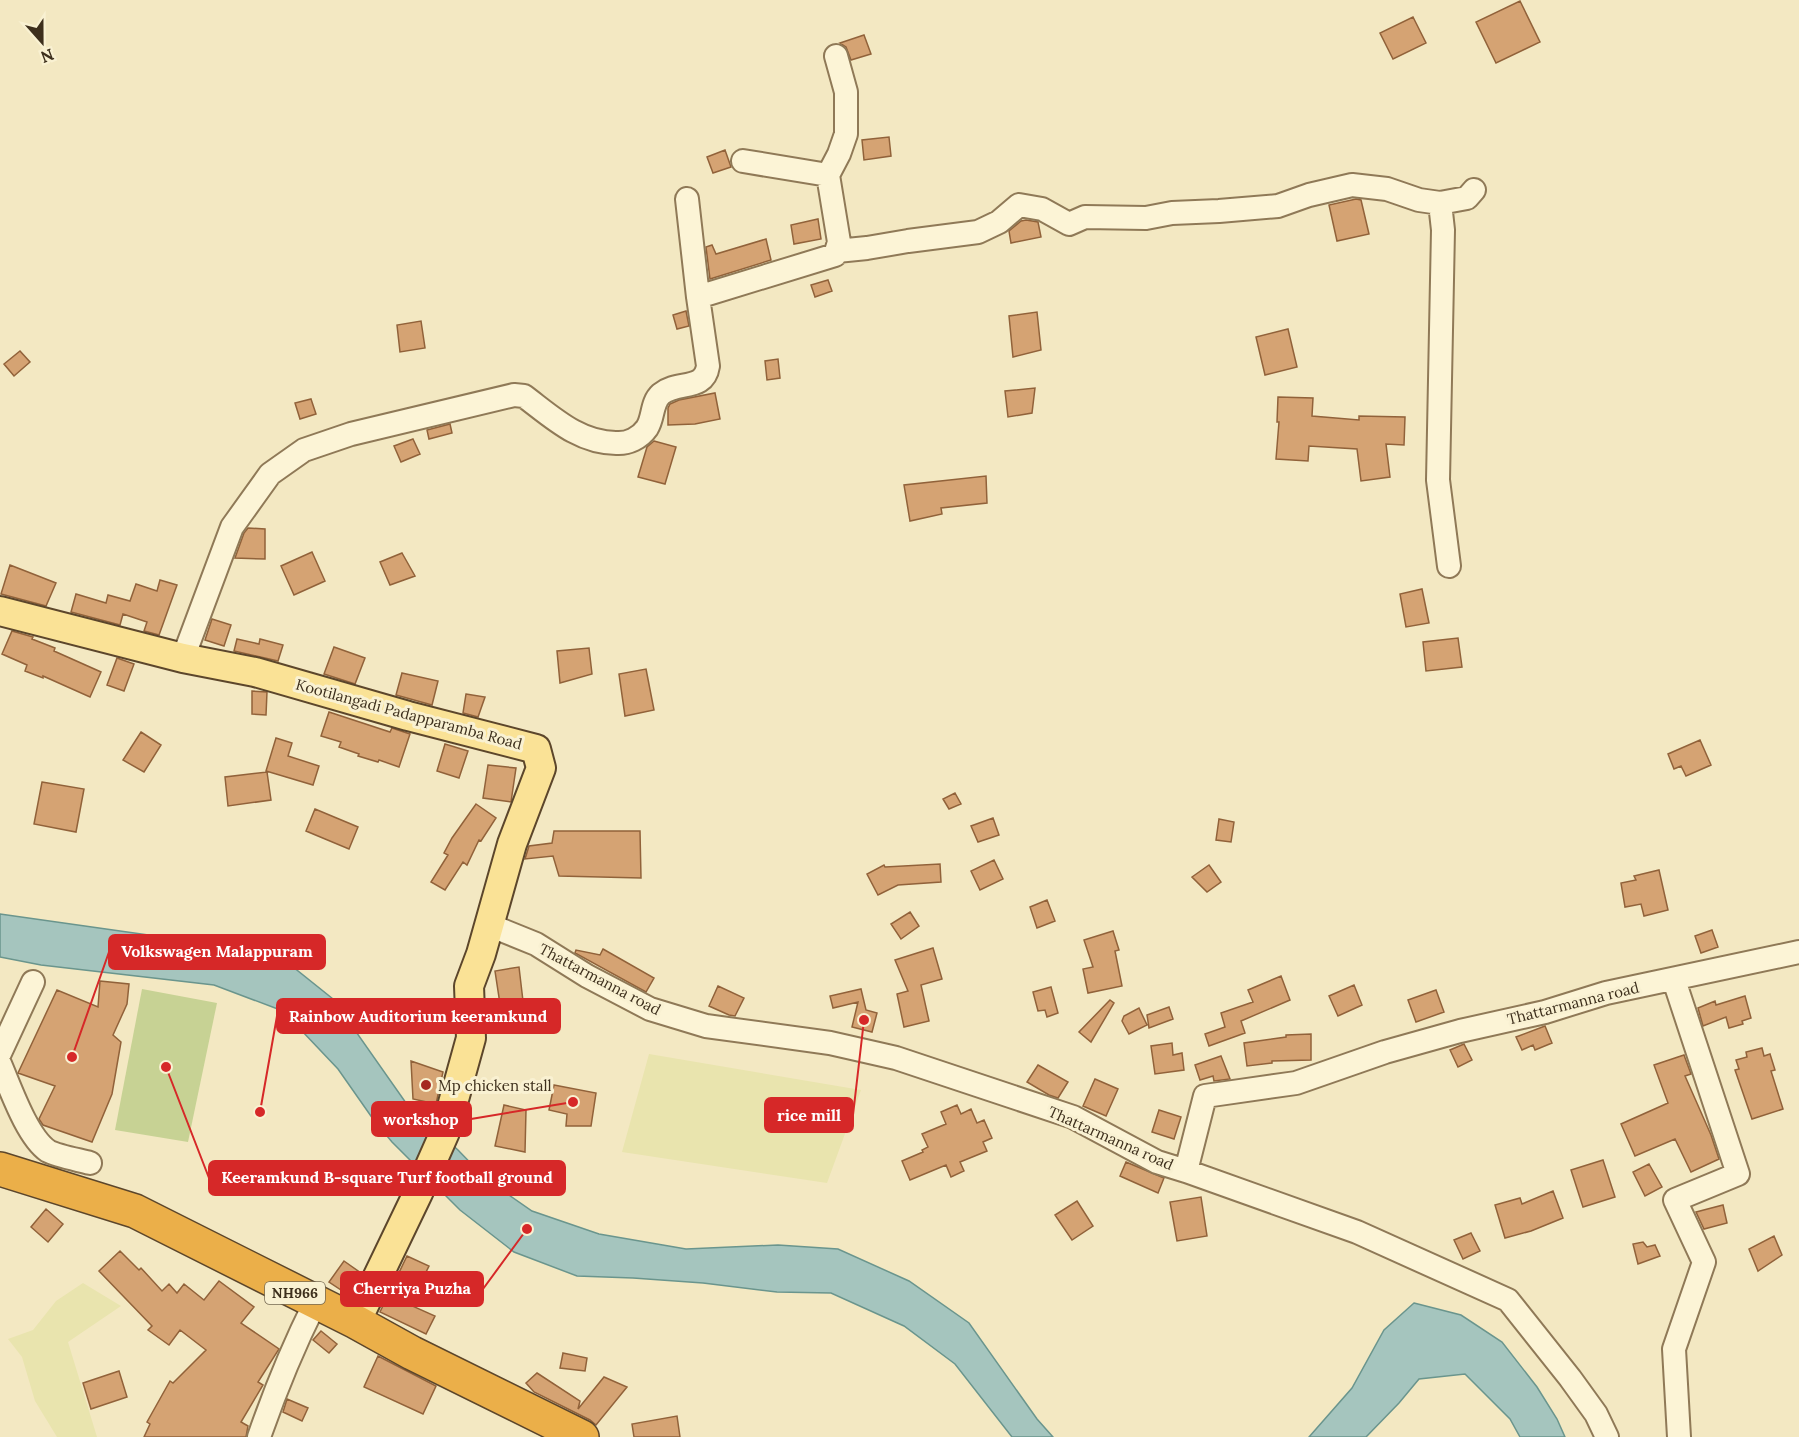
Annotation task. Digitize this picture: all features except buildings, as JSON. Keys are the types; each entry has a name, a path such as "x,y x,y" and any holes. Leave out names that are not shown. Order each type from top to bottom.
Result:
{"highway":[{"name":"NH966","path":"0,1169 135,1211 582,1437"}],"main road":[{"name":"Kootilangadi Padapparamba Road","path":"0,611 183,658 255,672 408,716 536,749 541,768 512,844 469,986 471,1038 445,1132 356,1322"}],"street":[{"path":"698,297 836,255 839,242 828,175 846,134 846,92 836,56"},
{"path":"743,161 828,175"},
{"path":"837,251 978,232 999,222 1019,205 1042,209 1069,224 1085,217 1146,218 1172,213 1219,212 1278,206 1309,195 1352,185 1387,189 1419,200 1440,203 1467,198 1474,190"},
{"path":"183,658 232,527 270,474 304,450 351,434 514,395 524,396 572,431 600,443 626,444 648,427 656,401 661,394 670,389 700,382 707,374 708,366 687,199"},
{"path":"1440,203 1443,230 1438,480 1449,566"},
{"name":"Thattarmanna road","path":"489,925 536,944 587,976 650,1009 706,1026 830,1043 896,1058 1073,1117 1157,1162 1186,1170 1205,1096 1296,1083 1385,1052 1460,1030 1545,1012 1606,993 1799,952"},
{"path":"1674,980 1738,1174 1675,1200 1704,1262 1674,1349 1679,1437"},
{"path":"0,1053 33,982"},
{"path":"0,1064 20,1113 35,1136 48,1150 90,1163"},
{"path":"37,1181 48,1150"},
{"path":"1186,1170 1357,1232 1508,1300 1577,1387 1596,1414 1608,1437"},
{"path":"259,1437 285,1366 315,1303"}],"shaded area":[{"path":"649,1054 861,1090 827,1183 622,1152"},
{"path":"83,1283 121,1306 68,1342 97,1437 57,1437 35,1401 22,1357 8,1339 33,1330 56,1301"}],"green space":[{"path":"142,989 217,1003 188,1142 115,1130"}],"water":[{"path":"0,914 219,945 283,959 333,999 406,1103 486,1179 532,1211 599,1234 686,1249 778,1245 838,1249 909,1281 969,1323 1037,1419 1053,1437 1012,1437 955,1364 904,1326 831,1293 777,1292 703,1283 577,1276 514,1252 460,1210 392,1142 338,1069 283,1011 214,985 41,965 0,957"},
{"path":"1414,1303 1461,1315 1502,1342 1537,1387 1557,1419 1565,1437 1520,1437 1510,1419 1465,1374 1419,1379 1366,1437 1309,1437 1352,1388 1384,1330"}],"place":[{"name":"rice mill","path":"864,1020"},
{"name":"Volkswagen Malappuram","path":"72,1057"},
{"name":"Keeramkund B-square Turf football ground","path":"166,1067"},
{"name":"Mp chicken stall","path":"426,1085"},
{"name":"workshop","path":"573,1102"},
{"name":"Rainbow Auditorium keeramkund","path":"260,1112"},
{"name":"Cherriya Puzha","path":"527,1229"}]}
